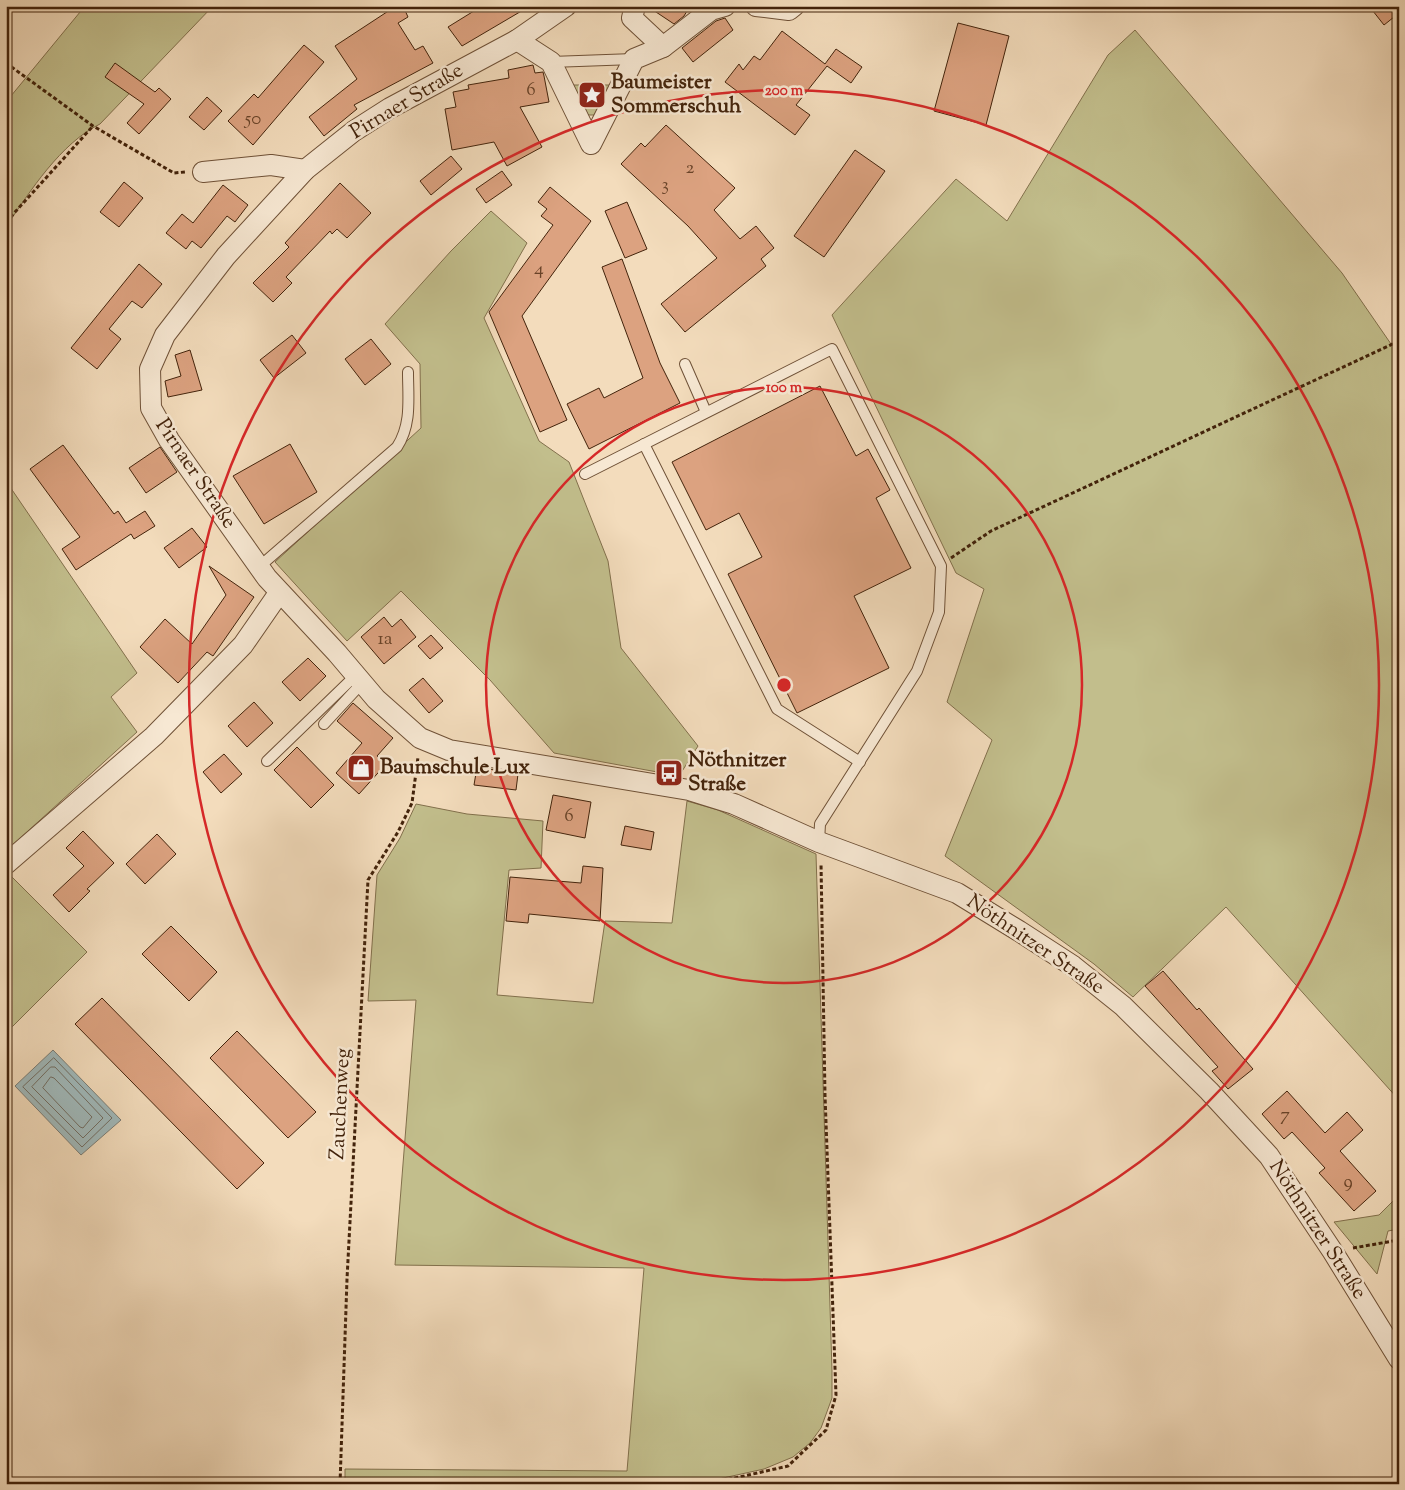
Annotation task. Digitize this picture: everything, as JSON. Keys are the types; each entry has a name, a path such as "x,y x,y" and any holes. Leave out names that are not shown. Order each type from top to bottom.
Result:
{"street":[{"name":"Pirnaer Straße","path":"279,593 259,568 169,440 152,408 150,368 165,335 226,256 305,170 354,131 390,108 517,40 566,6"},
{"path":"635,6 632,18 663,47"},
{"path":"517,40 551,62 591,144 634,58 663,47 711,10 724,6"},
{"path":"756,6 789,10 794,6"},
{"path":"203,172 271,165 305,170"},
{"path":"6,864 154,736 243,645 279,593"},
{"name":"Nöthnitzer Straße","path":"279,593 376,699 420,738 449,750 689,790 734,804 819,842 957,893 1073,966 1116,1000 1209,1091 1269,1156 1333,1252 1399,1359"}],"lane":[{"path":"551,62 634,58"},
{"path":"585,474 832,349 941,566 939,612 917,672 820,824 819,842"},
{"path":"684,364 706,412"},
{"path":"259,568 397,446 405,434 408,421 408,372"},
{"path":"644,444 777,709 860,762"},
{"path":"324,724 359,679"},
{"path":"267,761 359,679"}],"path":[{"path":"6,63 93,126 174,173 203,172"},
{"path":"6,222 93,126"},
{"path":"941,566 991,531 1399,341"},
{"name":"Zauchenweg","path":"340,1484 347,1279 368,880 398,832 412,803 420,738"},
{"path":"709,1484 788,1466 826,1430 836,1395 825,1095 819,842"},
{"path":"1333,1252 1399,1240"}],"shaded area":[{"path":"85,6 213,6 100,124 86,132 59,155 6,227 6,102"},
{"path":"1135,30 1342,273 1391,344 1399,341 1399,1100 1226,907 1133,997 1094,964 945,856 992,740 947,702 984,589 956,573 832,315 956,179 1007,221 1108,55"},
{"path":"572,85 613,85 599,115 585,115"},
{"path":"491,211 527,243 484,318 539,441 569,462 608,561 621,648 698,746 679,776 554,753 490,680 401,591 347,641 275,562 421,428 420,364 385,324 451,251"},
{"path":"6,481 137,673 111,697 137,732 6,851"},
{"path":"687,801 718,810 816,854 832,1371 832,1398 821,1428 810,1443 793,1457 764,1469 696,1484 345,1484 345,1469 627,1471 644,1268 395,1265 416,1000 368,1001 377,875 400,838 416,804 467,814 543,821 541,868 509,870 497,995 593,1003 605,921 672,923"},
{"path":"8,873 87,952 6,1033 6,875"},
{"path":"1399,1195 1399,1229 1388,1231 1377,1274 1334,1222 1379,1215"}],"water":[{"path":"53,1050 121,1120 81,1155 15,1086"}],"building":[{"path":"396,6 403,6 408,17 398,23 415,50 423,46 433,63 354,105 357,109 324,136 309,117 357,79 335,46"},
{"path":"482,6 530,6 462,46 448,27"},
{"path":"647,6 690,6 684,16 674,24"},
{"path":"1369,6 1399,6 1399,13 1384,25"},
{"path":"725,18 733,30 693,62 682,48 716,21"},
{"path":"958,23 1009,36 986,125 934,111"},
{"path":"782,31 825,64 836,49 862,67 851,83 827,66 796,105 810,115 795,135 725,82 739,64 743,70 754,56 760,60"},
{"path":"304,45 324,62 253,145 228,121 254,94 258,98"},
{"path":"115,63 155,92 159,88 171,99 139,134 127,123 144,104 105,77"},
{"path":"533,65 535,73 543,72 549,102 520,107 542,147 507,166 494,142 452,150 445,109 456,107 453,92 469,89 468,85 509,78 508,70"},
{"path":"207,97 222,111 204,130 189,117"},
{"path":"666,125 735,188 714,210 740,239 756,226 774,248 761,259 766,266 685,332 661,304 717,258 688,226 621,164 641,143 645,147"},
{"path":"855,150 885,171 824,257 794,236"},
{"path":"451,156 462,169 431,195 420,181"},
{"path":"502,171 512,185 486,203 476,189"},
{"path":"124,182 143,198 119,227 100,212"},
{"path":"340,183 371,213 347,238 337,229 332,234 330,231 286,277 292,283 273,302 253,283 289,247 285,243"},
{"path":"223,185 248,205 235,222 227,216 201,248 192,241 186,249 166,233 182,214 193,223"},
{"path":"550,187 591,221 522,316 567,420 540,432 489,312 553,225 541,216 547,209 538,202"},
{"path":"627,202 647,249 625,258 605,211"},
{"path":"622,259 660,363 680,403 589,449 567,404 599,388 604,398 643,378 602,267"},
{"path":"139,264 162,284 142,308 132,301 109,329 121,339 97,369 71,348"},
{"path":"292,335 306,353 274,378 260,360"},
{"path":"371,339 391,364 365,385 345,359"},
{"path":"190,350 202,390 168,397 165,381 181,376 175,355"},
{"path":"820,386 856,456 868,449 890,490 876,498 911,568 854,596 889,668 797,713 728,574 762,557 739,513 706,530 672,462"},
{"path":"290,444 317,492 264,524 233,476"},
{"path":"63,445 114,514 118,511 126,523 145,511 155,526 134,539 131,534 76,570 62,549 80,537 30,469"},
{"path":"160,447 177,472 146,493 129,468"},
{"path":"192,528 207,547 179,568 164,548"},
{"path":"209,566 254,597 213,656 207,652 178,683 140,647 165,619 192,644 226,595"},
{"path":"384,617 392,627 401,619 416,637 384,664 361,637"},
{"path":"431,635 443,648 430,659 418,646"},
{"path":"308,658 326,676 300,701 282,682"},
{"path":"423,678 443,701 429,713 409,690"},
{"path":"254,702 273,723 247,747 228,726"},
{"path":"353,703 393,738 377,756 386,764 359,794 336,773 362,743 337,721"},
{"path":"297,747 334,785 311,808 274,770"},
{"path":"224,754 242,774 221,793 203,772"},
{"path":"477,767 518,774 516,790 474,785"},
{"path":"553,795 591,802 585,838 546,830"},
{"path":"625,826 654,832 651,850 621,845"},
{"path":"83,831 114,863 87,889 90,891 69,912 53,895 84,866 66,848"},
{"path":"157,834 176,854 145,884 126,864"},
{"path":"583,866 603,868 600,921 529,914 528,923 506,921 510,877 581,883"},
{"path":"171,926 217,972 189,1001 142,954"},
{"path":"1163,971 1253,1069 1228,1089 1212,1071 1218,1067 1145,986"},
{"path":"102,998 264,1163 237,1189 75,1024"},
{"path":"237,1031 316,1112 288,1138 210,1058"},
{"path":"1287,1091 1325,1133 1347,1112 1363,1130 1340,1151 1376,1191 1354,1211 1319,1173 1325,1168 1292,1132 1284,1139 1262,1114"}],"place":[{"name":"Baumeister Sommerschuh","path":"592,95"},
{"name":"Baumschule Lux","path":"361,768"},
{"name":"Nöthnitzer Straße","path":"669,773"}]}
